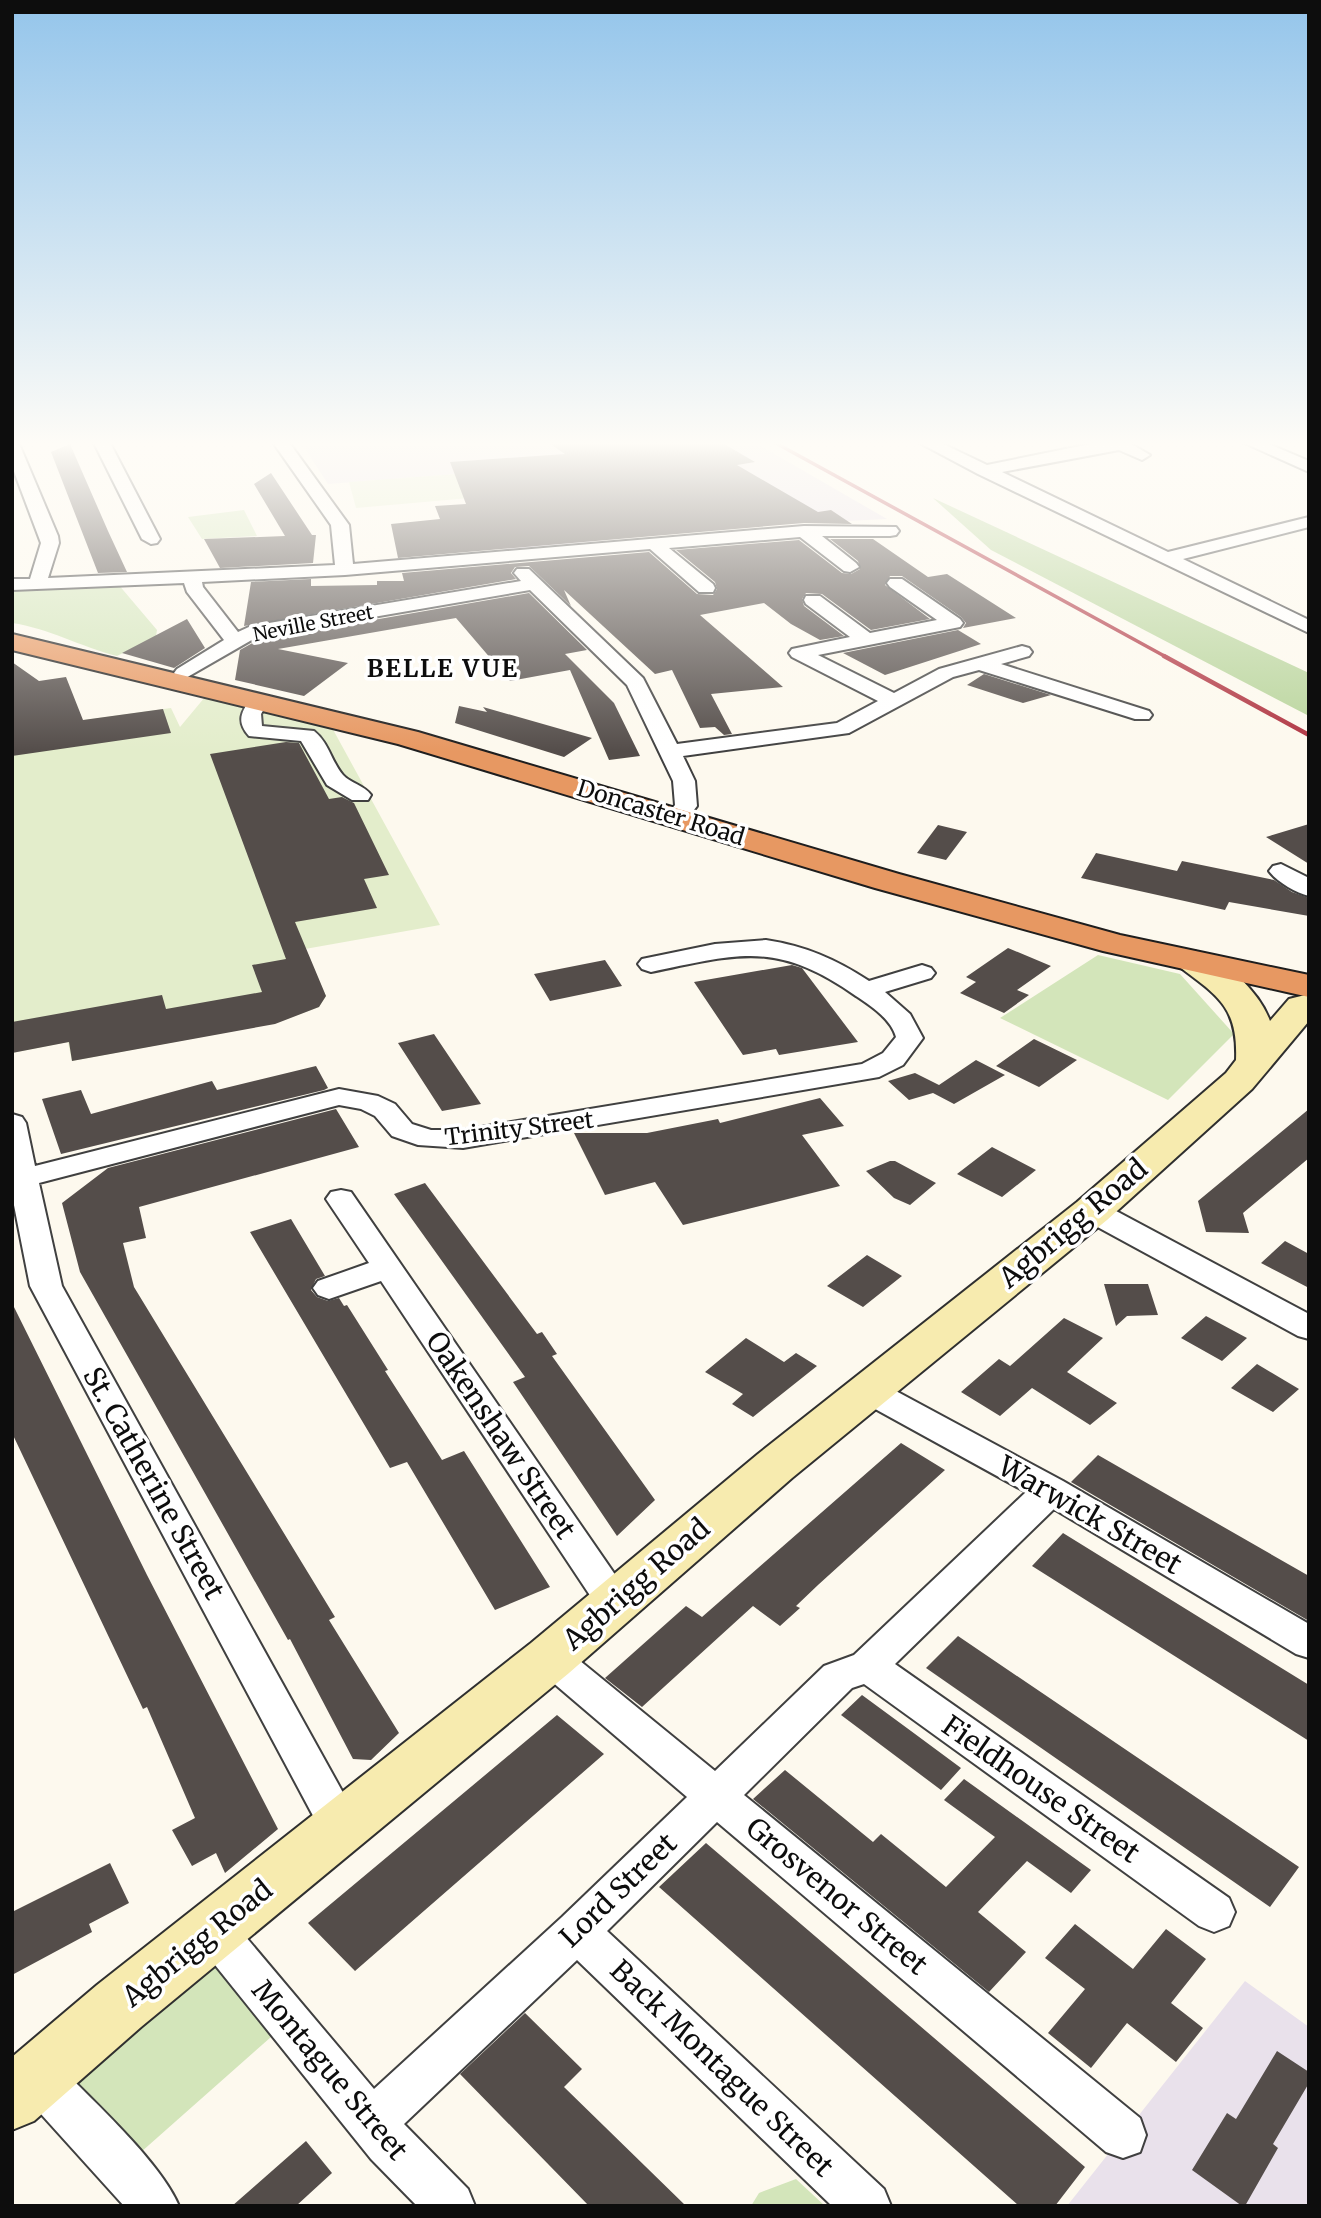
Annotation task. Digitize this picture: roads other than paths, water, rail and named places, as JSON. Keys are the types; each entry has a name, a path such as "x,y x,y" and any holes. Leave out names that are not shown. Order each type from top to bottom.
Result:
{"highway":[{"name":"Doncaster Road","path":"12,642 408,738 887,881 1115,944 1309,986"}],"main road":[{"path":"1194,961 1228,988 1244,1007 1253,1023 1255,1063"},
{"name":"Agbrigg Road","path":"25,2088 119,2006 550,1658 775,1466 1092,1211 1239,1082 1302,1007 1309,1005"},
{"name":"Agbrigg Road","path":"1255,1063 1309,1028"}],"street":[{"path":"37,585 49,545"},
{"path":"342,545 345,570"},
{"path":"12,585 345,570 648,545"},
{"path":"655,545 706,588"},
{"path":"821,545 850,567"},
{"path":"1138,545 1309,627"},
{"path":"1166,558 1220,545"},
{"path":"506,557 636,682 671,751 687,792 686,806 676,816"},
{"path":"192,577 194,588 235,641"},
{"path":"892,700 799,653 953,623 896,583"},
{"name":"Neville Street","path":"184,673 251,632 535,584"},
{"path":"813,600 866,639"},
{"path":"671,751 842,729 946,673 1022,652"},
{"path":"980,664 1142,715"},
{"path":"259,701 251,714 251,726 256,732 307,735 314,741 335,780 360,796"},
{"path":"1309,862 1281,871 1309,889"},
{"path":"724,924 744,946"},
{"name":"Trinity Street","path":"23,1178 338,1097 368,1102 385,1110 402,1129 428,1139 463,1139 568,1124 869,1071 893,1059 910,1038 908,1027 866,990 804,954 783,948 744,946 651,964"},
{"path":"866,990 922,973"},
{"name":"St. Catherine Street","path":"12,1124 46,1286 341,1827"},
{"name":"Oakenshaw Street","path":"341,1199 614,1602"},
{"path":"1092,1211 1309,1328"},
{"path":"329,1288 387,1268"},
{"name":"Warwick Street","path":"869,1391 1051,1490 1309,1643"},
{"path":"868,1666 1051,1490"},
{"name":"Grosvenor Street","path":"550,1658 1123,2135"},
{"name":"Lord Street","path":"372,2122 577,1931 838,1677 868,1666"},
{"name":"Fieldhouse Street","path":"868,1666 1214,1912"},
{"name":"Montague Street","path":"214,1931 372,2122 451,2206"},
{"name":"Back Montague Street","path":"577,1931 867,2206"},
{"path":"25,2088 155,2206"}],"railway":[{"path":"961,545 1168,658"},
{"path":"1164,656 1309,735"}],"district":[{"name":"BELLE VUE","path":"443,668"}]}
